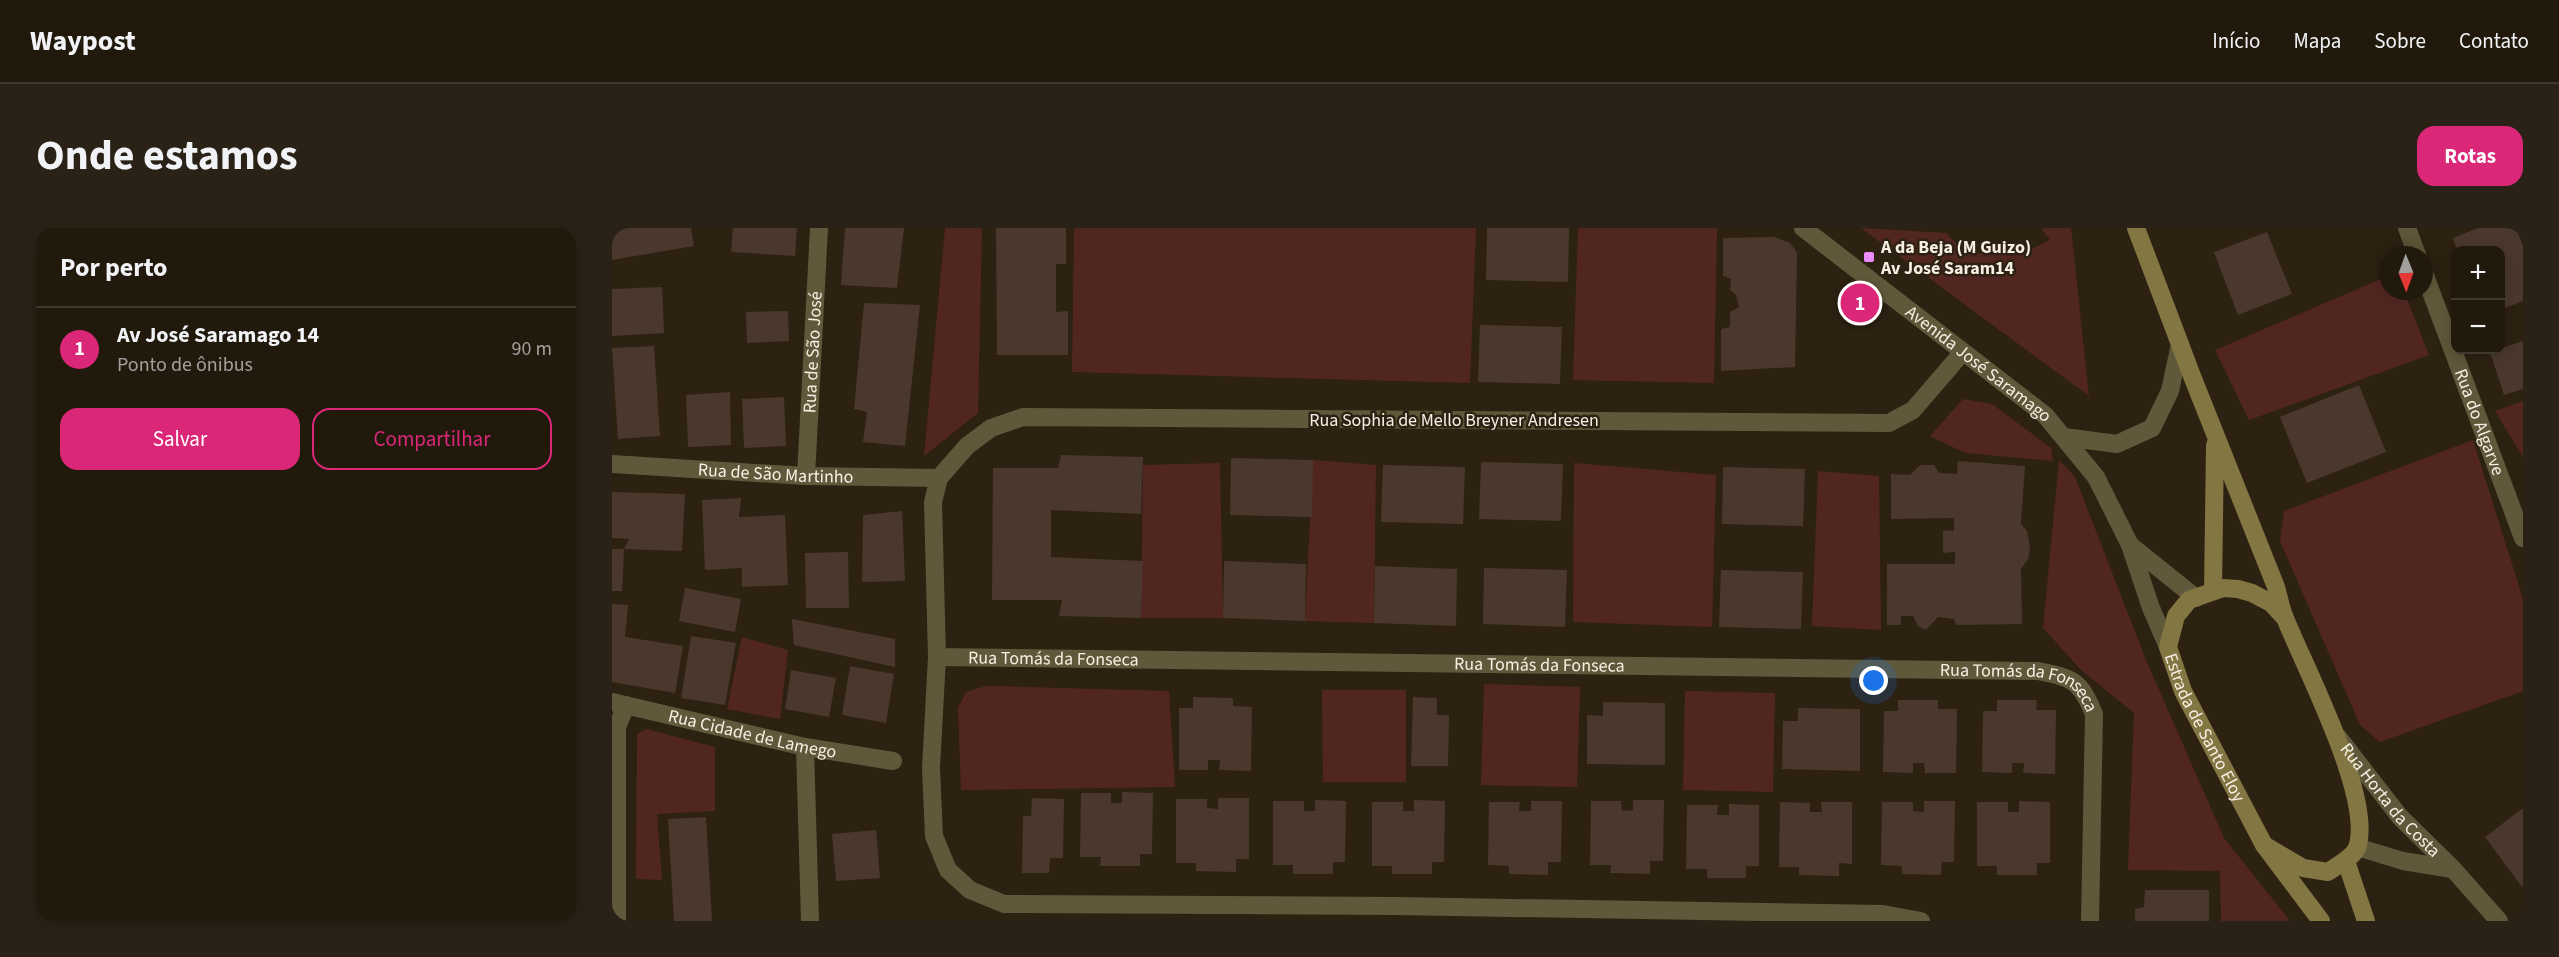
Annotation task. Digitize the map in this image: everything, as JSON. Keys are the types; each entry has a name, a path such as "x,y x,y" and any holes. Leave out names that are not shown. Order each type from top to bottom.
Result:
{"main road":[{"name":"Estrada de Santo Eloy","path":"2136,228 2276,587 2283,616 2310,674 2353,784 2361,824 2352,854 2366,921"},
{"name":"Estrada de Santo Eloy","path":"2214,591 2215,434"},
{"name":"Estrada de Santo Eloy","path":"2283,616 2271,603 2245,590 2223,588 2189,600 2175,616 2168,647 2182,691 2264,844 2321,921"},
{"path":"2264,844 2303,868 2328,872 2352,854"}],"street":[{"name":"Rua de São José","path":"806,476 819,228"},
{"name":"Avenida José Saramago","path":"1803,228 2045,415 2096,477 2130,545 2151,608 2168,647"},
{"path":"2407,228 2414,246"},
{"name":"Rua do Algarve","path":"2433,297 2523,538"},
{"name":"Avenida José Saramago","path":"2064,438 2117,444 2152,428 2170,391 2180,344"},
{"name":"Rua Sophia de Mello Breyner Andresen","path":"939,478 967,446 991,428 1023,417 1889,423 1913,410 1962,353"},
{"name":"Rua de São Martinho","path":"612,464 806,476 939,478"},
{"path":"939,478 933,502 937,657 931,768 934,836 948,870 970,890 1004,904 1316,914 1883,914 1921,921"},
{"name":"Avenida José Saramago","path":"2130,545 2196,598"},
{"name":"Rua Tomás da Fonseca","path":"937,657 2038,671 2067,677 2084,690 2094,714 2090,921"},
{"path":"617,921 619,703"},
{"name":"Rua Cidade de Lamego","path":"619,703 805,747 893,761"},
{"name":"Rua Horta da Costa","path":"2332,728 2400,817 2453,869 2499,921"},
{"path":"805,747 810,921"},
{"name":"Rua Horta da Costa","path":"2352,854 2453,869"}],"shaded area":[{"path":"945,228 982,228 978,413 924,456"},
{"path":"1074,228 1476,228 1470,383 1072,372"},
{"path":"1578,228 1717,228 1714,383 1573,380"},
{"path":"1861,228 1947,233 1961,246 1970,250 2000,255 2024,252 2050,240 2041,228 2071,228 2089,396"},
{"path":"2379,280 2379,300 2408,300 2429,355 2249,420 2215,350"},
{"path":"1963,399 1992,404 2051,448 2053,461 1965,453 1930,436"},
{"path":"2523,401 2523,457 2495,411"},
{"path":"2473,440 2523,599 2523,691 2380,742 2360,725 2280,541 2284,511"},
{"path":"1313,460 1376,465 1374,623 1305,621"},
{"path":"2059,460 2075,477 2146,660 2224,838 2290,921 2221,921 2220,871 2128,870 2134,713 2081,670 2043,628"},
{"path":"1220,463 1223,618 1141,618 1143,465"},
{"path":"1574,463 1716,475 1712,627 1573,622"},
{"path":"1818,471 1879,476 1881,630 1812,626"},
{"path":"742,637 788,650 780,719 727,709"},
{"path":"1484,684 1580,687 1577,787 1481,785"},
{"path":"986,686 1169,691 1175,787 961,790 958,708 966,692"},
{"path":"1322,690 1406,690 1406,782 1323,782"},
{"path":"1685,691 1775,693 1773,792 1683,790"},
{"path":"646,729 715,747 715,811 657,814 662,880 636,879 637,734"}],"building":[{"path":"612,228 691,228 694,246 612,260"},
{"path":"733,228 797,228 795,256 731,252"},
{"path":"845,228 904,228 897,288 841,285"},
{"path":"996,228 1066,228 1066,264 1056,264 1056,312 1068,311 1068,355 997,355"},
{"path":"1487,228 1569,228 1568,282 1486,280"},
{"path":"2478,228 2516,228 2523,246 2523,301 2505,308 2505,246 2456,246 2453,238"},
{"path":"2267,232 2292,294 2238,315 2214,252"},
{"path":"1774,237 1790,243 1797,253 1795,367 1721,371 1721,329 1730,327 1730,312 1739,307 1736,295 1730,290 1731,279 1723,276 1723,238"},
{"path":"662,287 664,333 612,336 612,289"},
{"path":"864,303 920,305 905,446 863,442 867,412 854,409"},
{"path":"788,311 789,341 747,343 746,312"},
{"path":"1480,325 1562,327 1560,384 1478,382"},
{"path":"2523,341 2523,389 2504,395 2491,354 2505,354 2505,347"},
{"path":"654,346 660,436 618,439 612,348"},
{"path":"2359,385 2386,452 2307,483 2280,417"},
{"path":"730,392 731,445 688,447 686,395"},
{"path":"784,397 786,446 744,448 742,399"},
{"path":"1061,455 1143,457 1141,514 1051,510 1051,557 1143,561 1141,618 1059,616 1062,600 992,600 993,468 1058,468"},
{"path":"1231,458 1313,460 1312,517 1230,515"},
{"path":"1958,461 2025,466 2021,524 2027,531 2030,548 2028,559 2021,569 2022,624 1956,625 1954,619 1938,617 1926,630 1918,626 1913,616 1901,616 1901,625 1887,625 1887,564 1955,564 1955,552 1943,553 1943,530 1954,531 1954,518 1891,519 1891,474 1910,475 1920,465 1934,465 1939,473 1957,474"},
{"path":"1481,462 1563,464 1561,521 1479,519"},
{"path":"1383,465 1465,467 1463,524 1381,522"},
{"path":"1723,467 1805,469 1803,526 1722,524"},
{"path":"612,492 685,494 682,551 624,549 629,539 612,538"},
{"path":"741,498 739,517 785,515 788,585 742,587 742,568 705,570 702,500"},
{"path":"902,511 905,581 862,582 863,515"},
{"path":"612,549 624,549 622,591 612,591"},
{"path":"848,552 849,608 806,608 805,553"},
{"path":"1224,561 1306,564 1305,621 1223,618"},
{"path":"1375,566 1457,569 1456,626 1374,623"},
{"path":"1484,568 1567,570 1565,627 1483,624"},
{"path":"1721,570 1803,572 1801,629 1719,627"},
{"path":"685,588 741,599 735,632 679,621"},
{"path":"612,604 628,605 625,637 683,646 675,693 612,682"},
{"path":"792,619 895,639 895,667 794,645"},
{"path":"691,636 736,643 725,705 681,698"},
{"path":"850,666 894,674 886,723 842,715"},
{"path":"791,670 836,678 829,717 785,709"},
{"path":"1193,697 1233,698 1233,706 1252,707 1251,771 1219,770 1220,760 1208,760 1208,770 1179,770 1179,708 1193,708"},
{"path":"1413,697 1437,698 1437,715 1449,715 1448,766 1411,766"},
{"path":"1898,700 1938,700 1938,709 1957,709 1956,773 1925,773 1924,763 1913,763 1913,773 1883,772 1884,711 1898,711"},
{"path":"1997,700 2037,700 2036,710 2056,710 2055,774 2023,773 2024,763 2012,763 2012,773 1982,772 1983,711 1997,711"},
{"path":"1603,702 1665,703 1665,765 1587,764 1587,715 1603,716"},
{"path":"1798,708 1860,709 1860,771 1782,769 1783,721 1798,721"},
{"path":"1122,792 1153,793 1152,854 1140,854 1140,866 1100,866 1101,857 1080,857 1081,793 1111,793 1111,803 1122,803"},
{"path":"1032,798 1064,799 1063,858 1050,858 1049,873 1022,873 1023,816 1031,816"},
{"path":"1218,798 1249,798 1249,859 1236,859 1236,872 1196,871 1196,863 1176,863 1176,799 1207,799 1207,808 1218,809"},
{"path":"1315,800 1346,801 1345,862 1333,862 1333,874 1293,874 1293,865 1273,865 1273,801 1304,801 1304,811 1315,811"},
{"path":"1414,800 1445,801 1444,862 1432,862 1432,874 1392,874 1392,866 1372,866 1372,802 1403,802 1403,811 1414,811"},
{"path":"1633,800 1664,800 1663,861 1650,861 1650,874 1610,873 1611,865 1590,865 1591,801 1621,801 1622,811 1633,810"},
{"path":"1531,801 1562,801 1561,862 1548,862 1548,875 1509,874 1509,866 1488,865 1489,802 1520,802 1519,811 1531,811"},
{"path":"1924,801 1955,801 1954,862 1942,862 1941,875 1902,874 1902,866 1881,865 1882,802 1913,802 1913,811 1924,812"},
{"path":"2019,801 2050,802 2050,863 2037,863 2037,875 1997,875 1997,866 1977,866 1977,802 2008,802 2008,812 2019,812"},
{"path":"1780,802 1810,803 1810,812 1822,812 1821,802 1852,802 1852,864 1839,863 1839,876 1799,875 1799,867 1779,867"},
{"path":"1729,804 1759,805 1759,866 1746,866 1746,878 1707,878 1707,869 1686,869 1687,805 1718,805 1717,815 1729,815"},
{"path":"2523,808 2523,888 2485,837"},
{"path":"706,817 712,921 674,921 668,819"},
{"path":"876,830 880,878 836,881 832,834"},
{"path":"2145,890 2209,890 2209,921 2135,921 2135,909 2144,907"}],"place":[{"name":"A da Beja (M Guizo) Av José Saram14","path":"1869,257"},
{"name":"Av José Saramago 14","path":"1860,303"}]}
